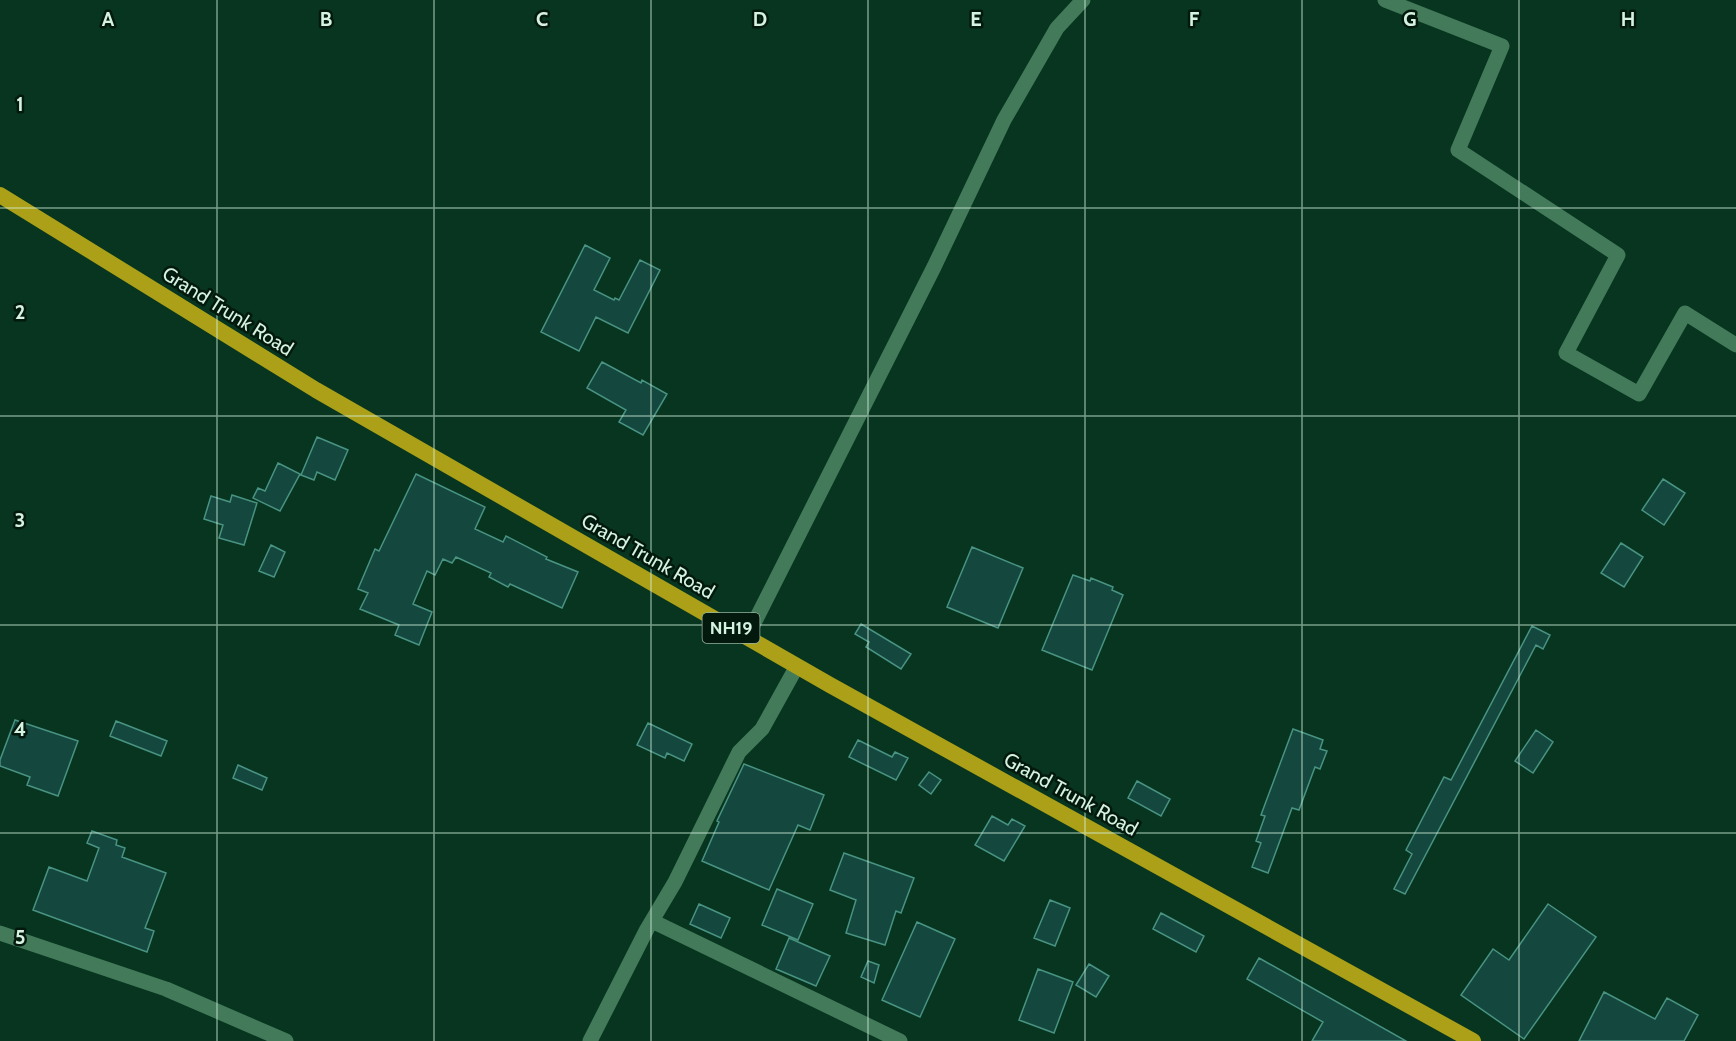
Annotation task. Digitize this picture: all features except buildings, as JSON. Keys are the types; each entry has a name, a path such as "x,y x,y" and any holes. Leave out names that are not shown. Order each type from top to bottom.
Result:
{"highway":[{"name":"Grand Trunk Road","path":"0,195 316,390 797,666 1473,1041"}],"street":[{"path":"747,637 934,267 1004,120 1057,28 1083,0"},
{"path":"1385,0 1502,46 1458,150 1618,255 1566,353 1639,394 1684,313 1736,345"},
{"path":"590,1041 652,921 675,882 739,752 762,729 797,666"},
{"path":"652,921 878,1036 900,1041"},
{"path":"0,933 166,989 286,1041"}]}
